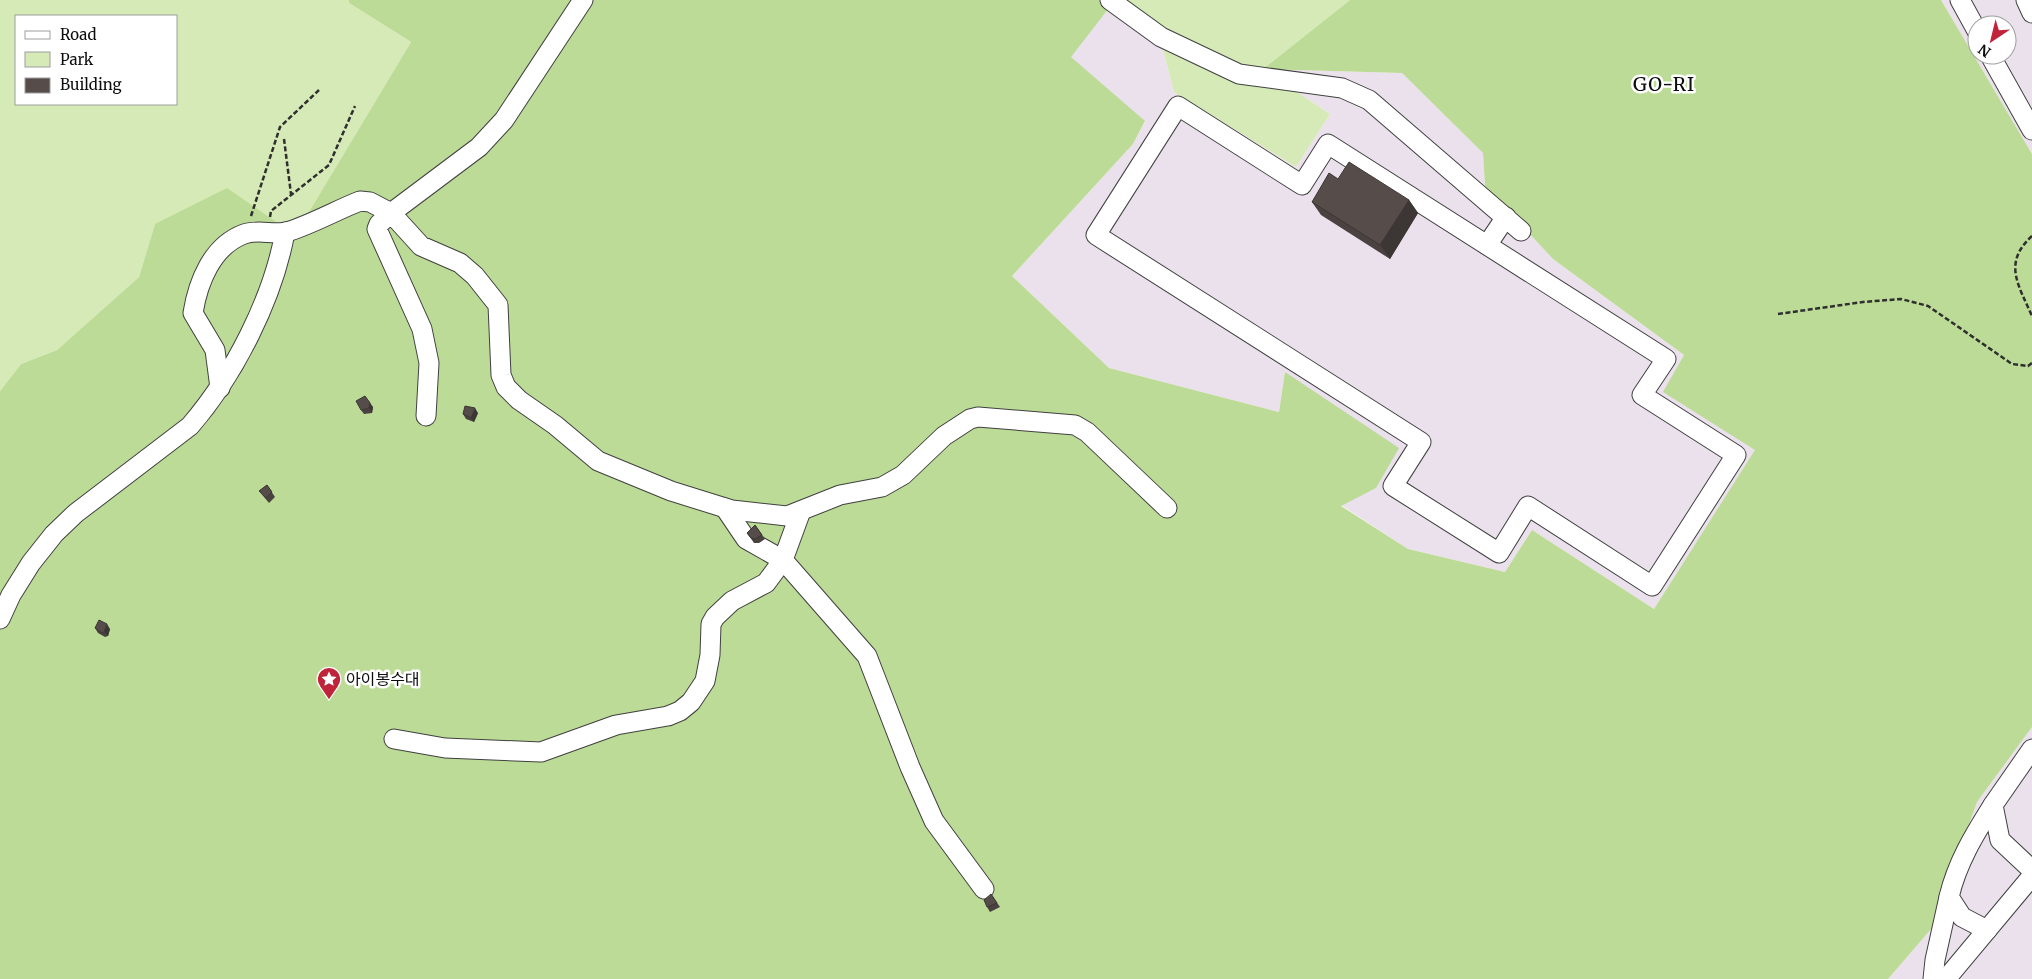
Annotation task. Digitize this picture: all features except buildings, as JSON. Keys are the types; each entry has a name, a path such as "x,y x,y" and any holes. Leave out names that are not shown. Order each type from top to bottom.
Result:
{"street":[{"path":"426,416 429,363 422,328 377,229 379,224 391,213 479,147 504,120 583,0"},
{"path":"1110,0 1134,28 1161,37 1239,74 1342,88 1356,94 1381,110 1522,231"},
{"path":"1960,0 1968,15"},
{"path":"2026,0 2032,13"},
{"path":"1996,65 2032,130"},
{"path":"1178,106 1302,185 1328,144 1487,245 1666,359 1642,395 1736,455 1652,586 1528,506 1499,553 1393,486 1421,442 1096,235 1178,106"},
{"path":"220,388 215,350 193,313 196,292 210,263 226,245 245,234 276,232 360,200 370,202 391,213 421,246 460,263 475,276 498,305 501,375 506,387 519,400 555,425 598,460 671,491 725,508 788,516 840,495 882,487 904,475 959,425 970,419 978,418 1075,425 1087,432 1167,508"},
{"path":"1487,245 1506,217"},
{"path":"0,619 11,595 31,563 54,534 76,513 190,426 220,388 249,335 275,276 276,232"},
{"path":"725,508 746,539 781,563 868,656 910,767 934,821 984,889"},
{"path":"394,739 445,748 541,752 616,725 668,716 680,711 691,702 705,681 710,655 711,624 715,617 732,601 766,583 781,563 801,511"},
{"path":"1933,979 1935,960 1954,876 1964,853 1992,805 2032,749"},
{"path":"1992,805 2000,840 2032,870"},
{"path":"1946,979 2032,876"},
{"path":"1949,897 1962,917 1987,930"}],"path":[{"path":"245,234 280,127 319,90"},
{"path":"276,232 271,211 329,165 355,106"},
{"path":"284,139 291,194"},
{"path":"2032,236 2018,254 2013,269 2032,316"},
{"path":"1778,314 1863,302 1901,299 1928,306 2012,364 2028,366 2032,363"}],"shaded area":[{"path":"1941,0 2032,0 2032,154 1979,65 2017,65 2017,15 1967,15 1967,44"},
{"path":"1109,8 1163,50 1174,92 1296,167 1330,114 1263,69 1402,73 1483,153 1485,186 1553,259 1684,355 1664,392 1756,450 1654,609 1532,530 1505,572 1408,549 1341,505 1376,488 1285,372 1279,412 1109,368 1012,276 1133,144 1145,122 1070,57"},
{"path":"2032,727 2032,979 1888,979 1932,928 1977,802"}],"green space":[{"path":"0,0 349,0 349,3 411,42 295,235 155,224 139,277 57,350 21,364 0,391"},
{"path":"349,0 1099,0 1109,8 1071,57 1145,121 1133,144 1012,276 1109,368 1279,412 1285,372 1399,448 1376,488 1341,506 1408,549 1505,572 1532,530 1654,609 1755,450 1663,392 1684,355 1553,259 1485,186 1483,153 1402,73 1263,69 1350,0 1941,0 1967,44 1967,65 1979,65 2032,154 2032,727 1977,802 1932,928 1888,979 0,979 0,391 21,364 57,350 139,277 155,224 227,188 295,235 411,42 349,3"},
{"path":"1099,0 1350,0 1263,69 1330,114 1296,167 1174,92 1163,50"}],"place":[{"name":"아이봉수대","path":"329,700"}],"district":[{"name":"GO-RI","path":"1664,84"}]}
